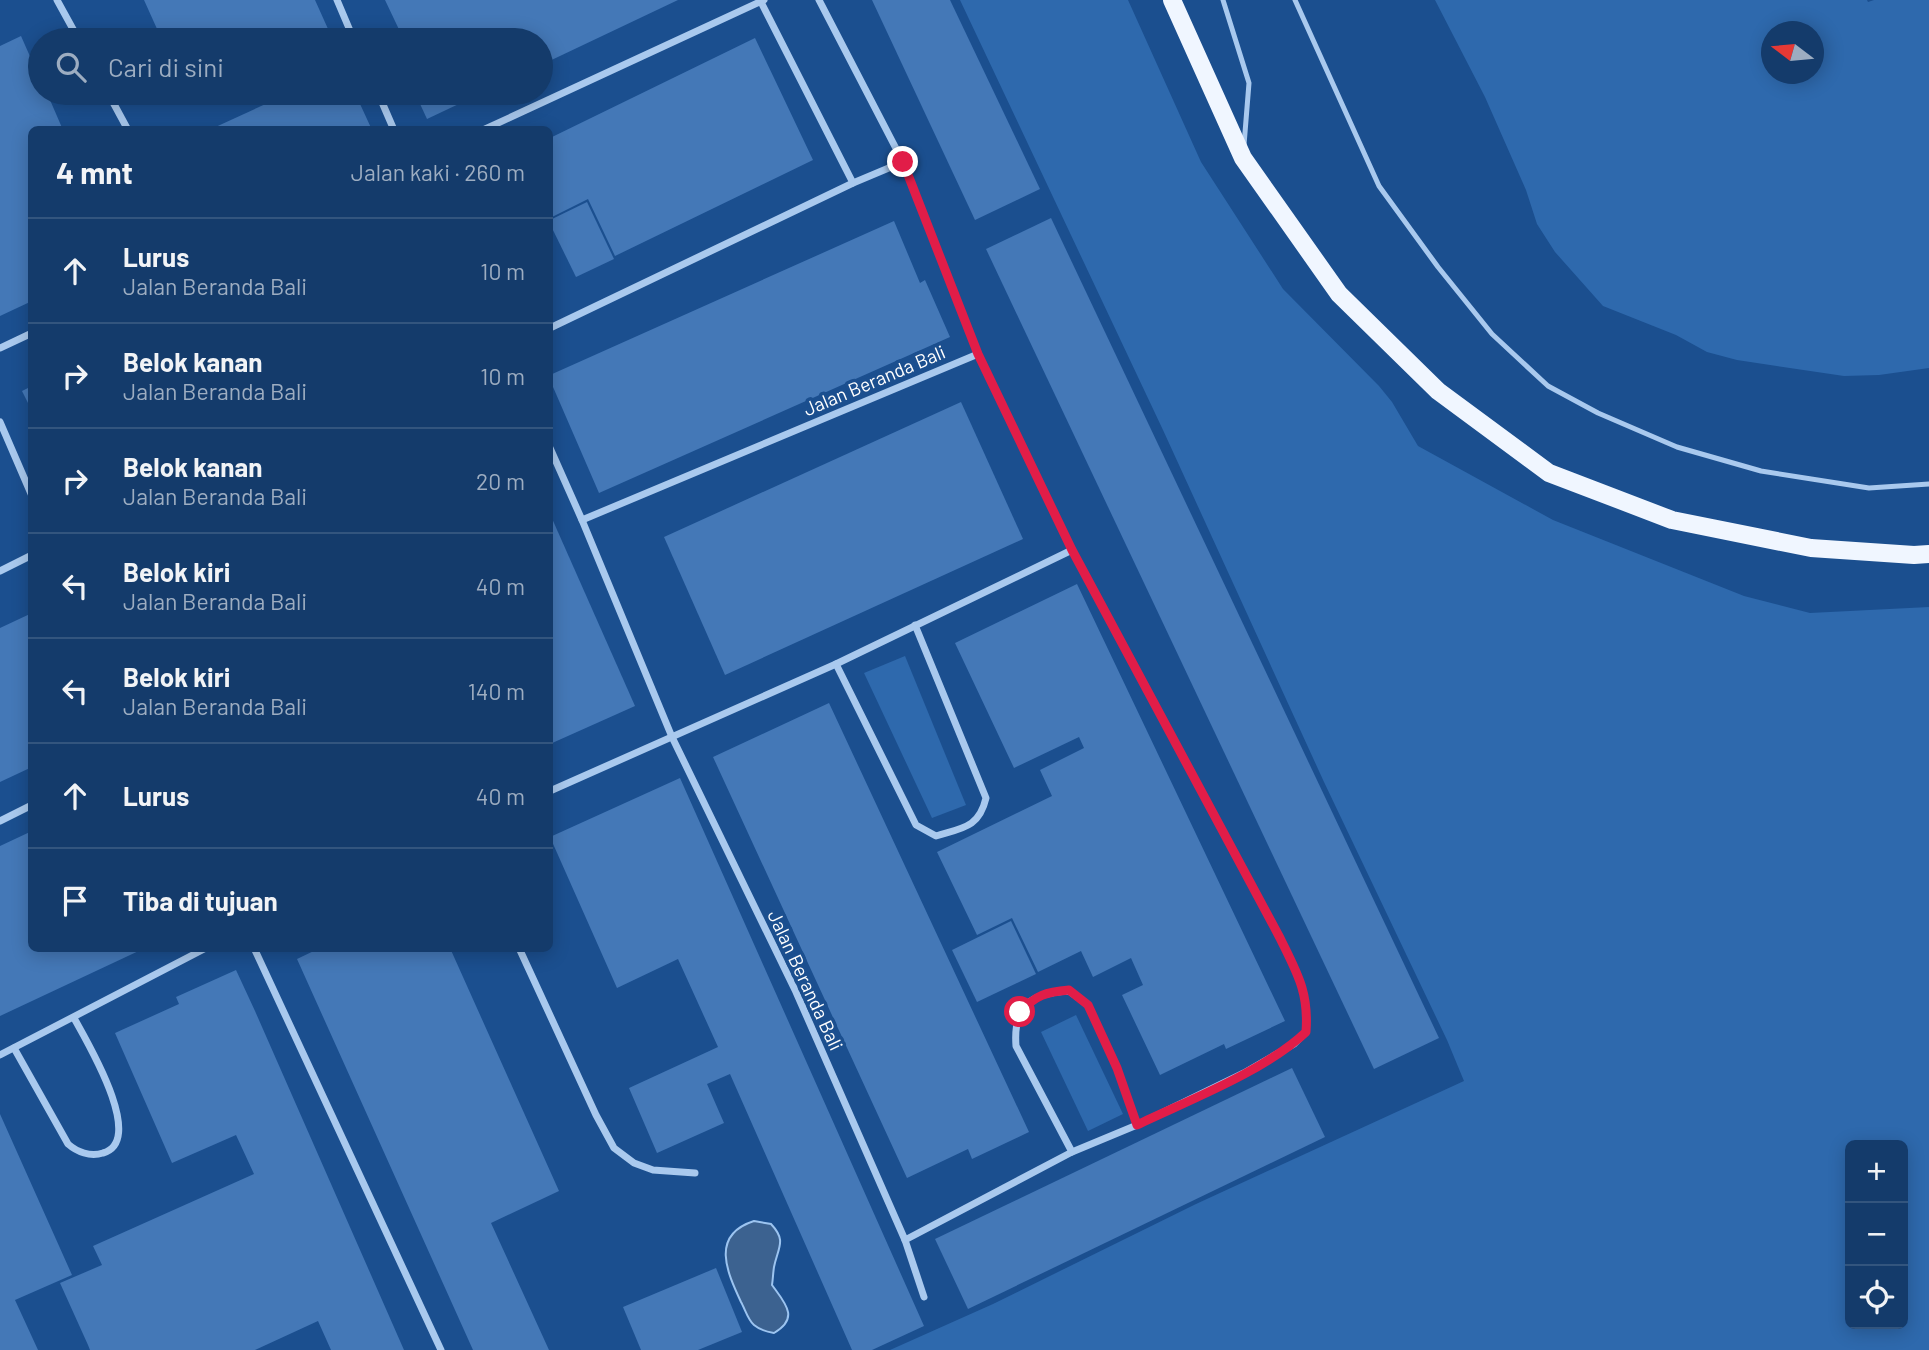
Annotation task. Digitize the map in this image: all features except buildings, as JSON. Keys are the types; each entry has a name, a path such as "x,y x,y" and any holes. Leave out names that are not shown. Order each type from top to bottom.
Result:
{"main road":[{"path":"1172,0 1243,158 1339,294 1438,391 1549,473 1672,520 1811,548 1929,554"}],"street":[{"path":"57,0 72,28"},
{"path":"337,0 349,28"},
{"path":"819,0 903,162 978,354 1072,550 1280,938 1301,981 1308,1010 1306,1032 1294,1044 1244,1073 1137,1125 1072,1152 905,1240"},
{"path":"553,98 762,1 853,183"},
{"path":"114,105 126,126"},
{"path":"383,105 392,126"},
{"path":"492,126 537,105"},
{"path":"553,327 853,183 903,162"},
{"path":"0,348 28,335"},
{"name":"Jalan Beranda Bali","path":"582,520 978,354"},
{"path":"0,422 28,487"},
{"name":"Jalan Beranda Bali","path":"553,455 672,737 796,992 905,1240 923,1297"},
{"path":"553,790 836,664 1072,550"},
{"path":"0,571 28,557"},
{"path":"836,664 916,825 936,836 966,827 983,813 986,798 915,625"},
{"path":"0,821 28,807"},
{"path":"0,1055 198,952"},
{"path":"256,952 441,1350"},
{"path":"521,952 614,1148 634,1163 653,1170 695,1173"},
{"path":"1072,1152 1016,1046 1014,1027 1020,1012 1032,999 1051,992 1069,990 1088,1005 1117,1068 1137,1125"},
{"path":"14,1048 68,1144 85,1153 101,1154 110,1150 117,1138 119,1114 108,1084 74,1017"}],"lane":[{"path":"1223,0 1250,83 1243,158"},
{"path":"1295,0 1379,186 1437,267 1492,334 1548,386 1598,413 1677,447 1761,471 1869,488 1929,484"}],"shaded area":[{"path":"960,0 1128,0 1201,162 1283,289 1379,386 1392,402 1418,446 1553,520 1744,596 1810,613 1929,607 1929,1350 890,1350 993,1304 1196,1204 1464,1081 1163,430"},
{"path":"1435,0 1929,0 1929,368 1879,375 1844,376 1737,360 1707,352 1676,335 1603,306 1555,252 1537,224 1526,190 1485,97"},
{"path":"905,656 966,805 932,818 864,673"},
{"path":"1076,1015 1123,1114 1088,1131 1041,1032"},
{"path":"754,1221 771,1224 780,1240 772,1285 785,1304 788,1316 782,1327 774,1333 759,1328 750,1320 727,1267 727,1245 731,1235 740,1227"}],"route":[{"path":"903,162 978,354 1072,550 1280,938 1301,981 1308,1010 1306,1032 1294,1044 1244,1073 1137,1125 1117,1068 1088,1005 1069,990 1051,992 1032,999 1020,1012"}]}
